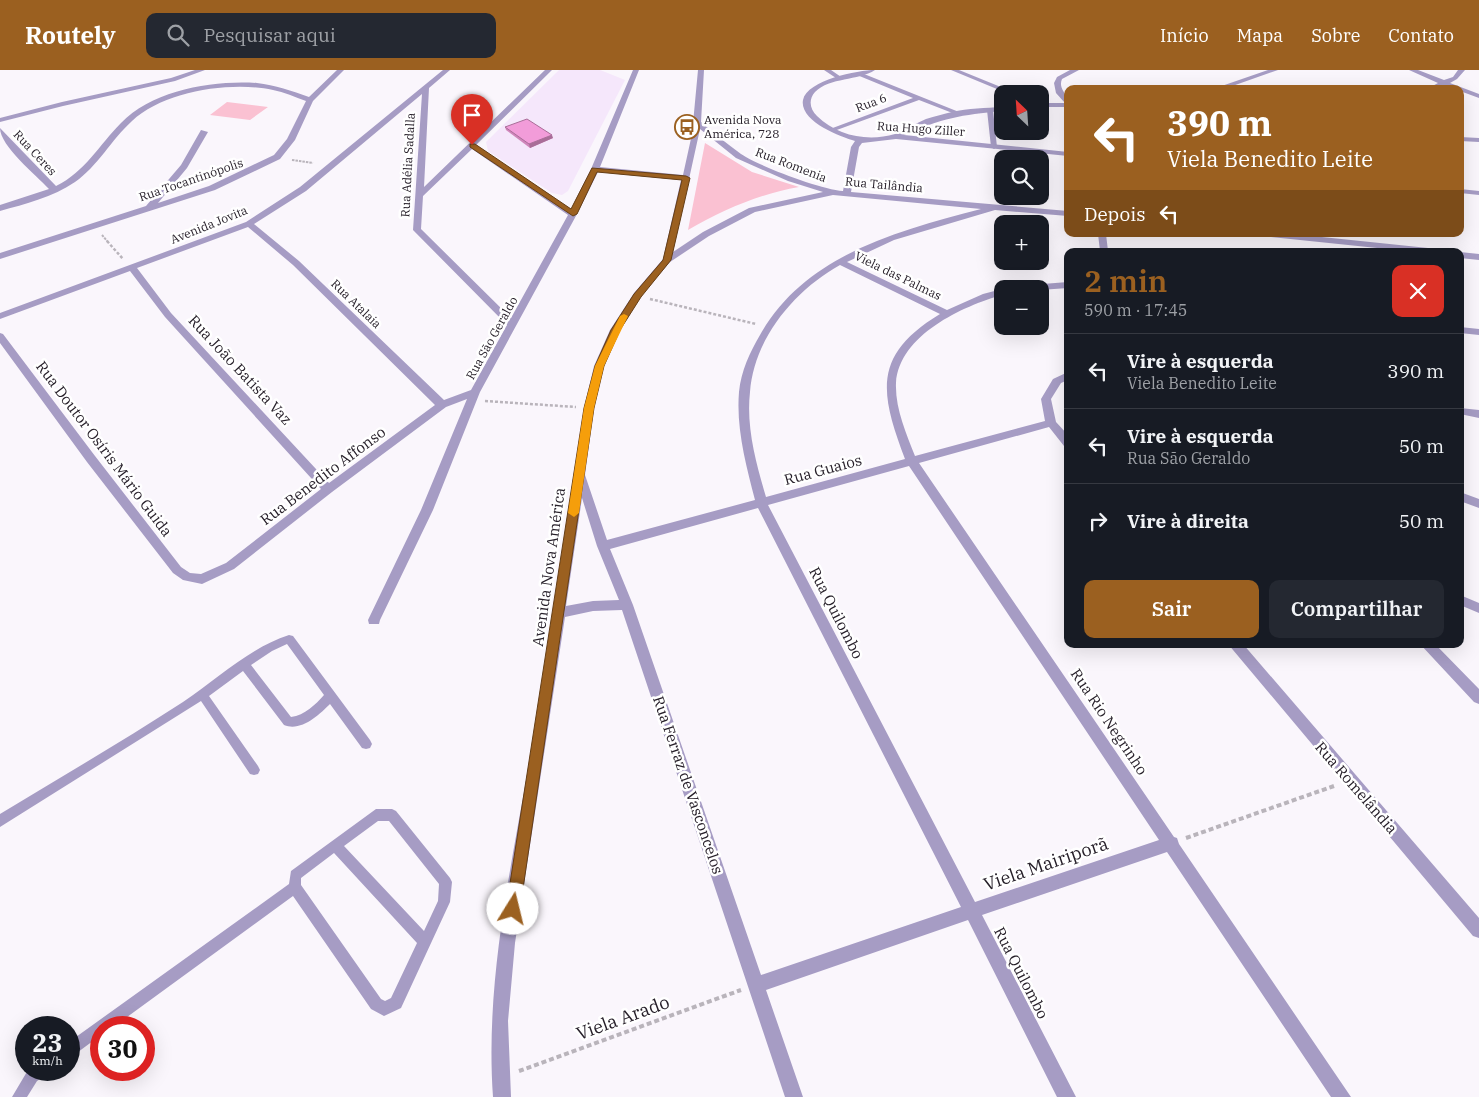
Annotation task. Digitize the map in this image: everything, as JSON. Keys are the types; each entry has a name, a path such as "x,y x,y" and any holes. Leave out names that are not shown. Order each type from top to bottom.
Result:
{"street":[{"path":"0,120 62,104 172,80 202,70"},
{"name":"Avenida Jovita","path":"0,316 249,224 286,202 447,70"},
{"path":"420,195 549,70"},
{"name":"Rua Hugo Ziller","path":"872,70 816,88 807,99 806,106 810,114 832,130 860,140 894,137 1064,154"},
{"path":"1064,98 1060,93 1057,83 1059,78 1065,71 1076,70"},
{"path":"1228,85 1275,70"},
{"path":"1412,70 1446,84"},
{"path":"1443,85 1455,78 1462,70"},
{"name":"Rua Tocantinópolis","path":"0,256 233,180 277,157 290,140 310,100 334,72"},
{"name":"Rua São Geraldo","path":"374,620 427,510 474,396 573,214 594,169 633,72"},
{"name":"Avenida Nova América","path":"502,1097 500,1078 500,1010 510,928 589,408 599,366 615,330 637,296 666,260 680,234 686,178 698,123 703,73"},
{"path":"172,80 183,93"},
{"path":"0,208 55,190 81,173 130,118 152,103 183,93 223,87 256,86 273,88 310,100"},
{"name":"Rua Adélia Sadalla","path":"426,87 417,230 514,325"},
{"path":"1464,90 1479,96"},
{"path":"1464,95 1479,96"},
{"path":"1049,104 1064,103"},
{"path":"894,137 929,121 957,113 994,110"},
{"name":"Rua Romenia","path":"698,123 739,156 791,179 832,193"},
{"name":"Rua Ceres","path":"0,130 11,145 55,190"},
{"path":"150,207 184,166 204,132"},
{"name":"Rua Romenia","path":"696,134 718,140"},
{"path":"1464,139 1479,140"},
{"path":"847,194 855,147 860,140"},
{"path":"0,148 11,145"},
{"path":"472,145 573,214"},
{"path":"594,169 686,178"},
{"path":"1464,191 1479,193"},
{"name":"Rua Tailândia","path":"666,260 706,234 752,210 787,201 832,193 1064,214"},
{"path":"954,218 955,204"},
{"name":"Rua Quilombo","path":"993,208 954,218 882,242 840,262 795,292 767,326 751,362 744,396 749,455 761,502 1067,1097"},
{"name":"Rua Atalaia","path":"249,224 296,263 442,405"},
{"name":"Rua Tailândia","path":"680,234 706,234"},
{"path":"1299,237 1400,248"},
{"path":"1464,255 1479,257"},
{"name":"Viela das Palmas","path":"840,262 946,313"},
{"name":"Rua João Batista Vaz","path":"132,268 168,315 328,489"},
{"path":"1049,286 1064,285"},
{"name":"Rua Rio Negrinho","path":"994,294 946,313 914,338 898,359 891,379 893,408 912,462 1172,843 1342,1097"},
{"path":"1464,330 1479,332"},
{"name":"Rua Doutor Osíris Mário Guida","path":"0,336 91,459 177,570 187,577"},
{"path":"1064,378 1057,381 1046,399 1051,423 1064,438"},
{"name":"Rua Benedito Affonso","path":"187,577 202,579 230,566 328,489 442,405 474,396"},
{"path":"1464,412 1479,414"},
{"name":"Rua Guaios","path":"603,546 1051,423"},
{"name":"Rua Ferraz de Vasconcelos","path":"580,474 603,546 627,605 794,1097"},
{"path":"1464,498 1479,504"},
{"path":"1464,602 1479,608"},
{"path":"559,613 593,606 627,605"},
{"name":"Rua Romelândia","path":"1238,648 1349,780 1479,930"},
{"path":"1431,648 1479,698"},
{"name":"Viela Mairiporã","path":"755,984 1172,843"}],"lane":[{"path":"827,70 841,79"},
{"path":"954,70 994,86"},
{"path":"859,74 957,113"},
{"name":"Rua 6","path":"832,130 918,98"},
{"path":"990,110 994,147"},
{"path":"0,821 202,694 282,641 289,639 366,744"},
{"path":"245,665 288,722 298,722 312,716 331,696"},
{"path":"202,694 254,770"},
{"path":"376,814 392,815 446,882 444,902 396,1003 384,1009 376,1004 295,887 295,875 376,814"},
{"path":"335,845 425,942"},
{"path":"80,1042 295,887"},
{"path":"19,1097 29,1081"}],"path":[{"path":"277,157 329,166"},
{"path":"93,225 132,268"},
{"path":"637,296 767,326"},
{"path":"474,396 589,408"},
{"path":"1172,843 1349,780"},
{"name":"Viela Arado","path":"500,1078 755,984"}],"shaded area":[{"path":"559,70 600,70 625,80 568,191 562,195 552,193 488,151 486,142"},
{"path":"227,102 268,107 250,120 210,115"},
{"path":"705,143 752,172 799,187 770,194 742,204 688,230"}],"building":[{"path":"527,119 552,135 529,144 505,127"}],"slow traffic":[{"path":"574,513 589,408 599,366 615,330 624,316"}],"place":[{"name":"Avenida Nova América, 728","path":"687,127"}],"route":[{"path":"472,145 573,214 594,169 686,178 666,260 637,296 615,330 599,366 589,408 513,909"}]}
